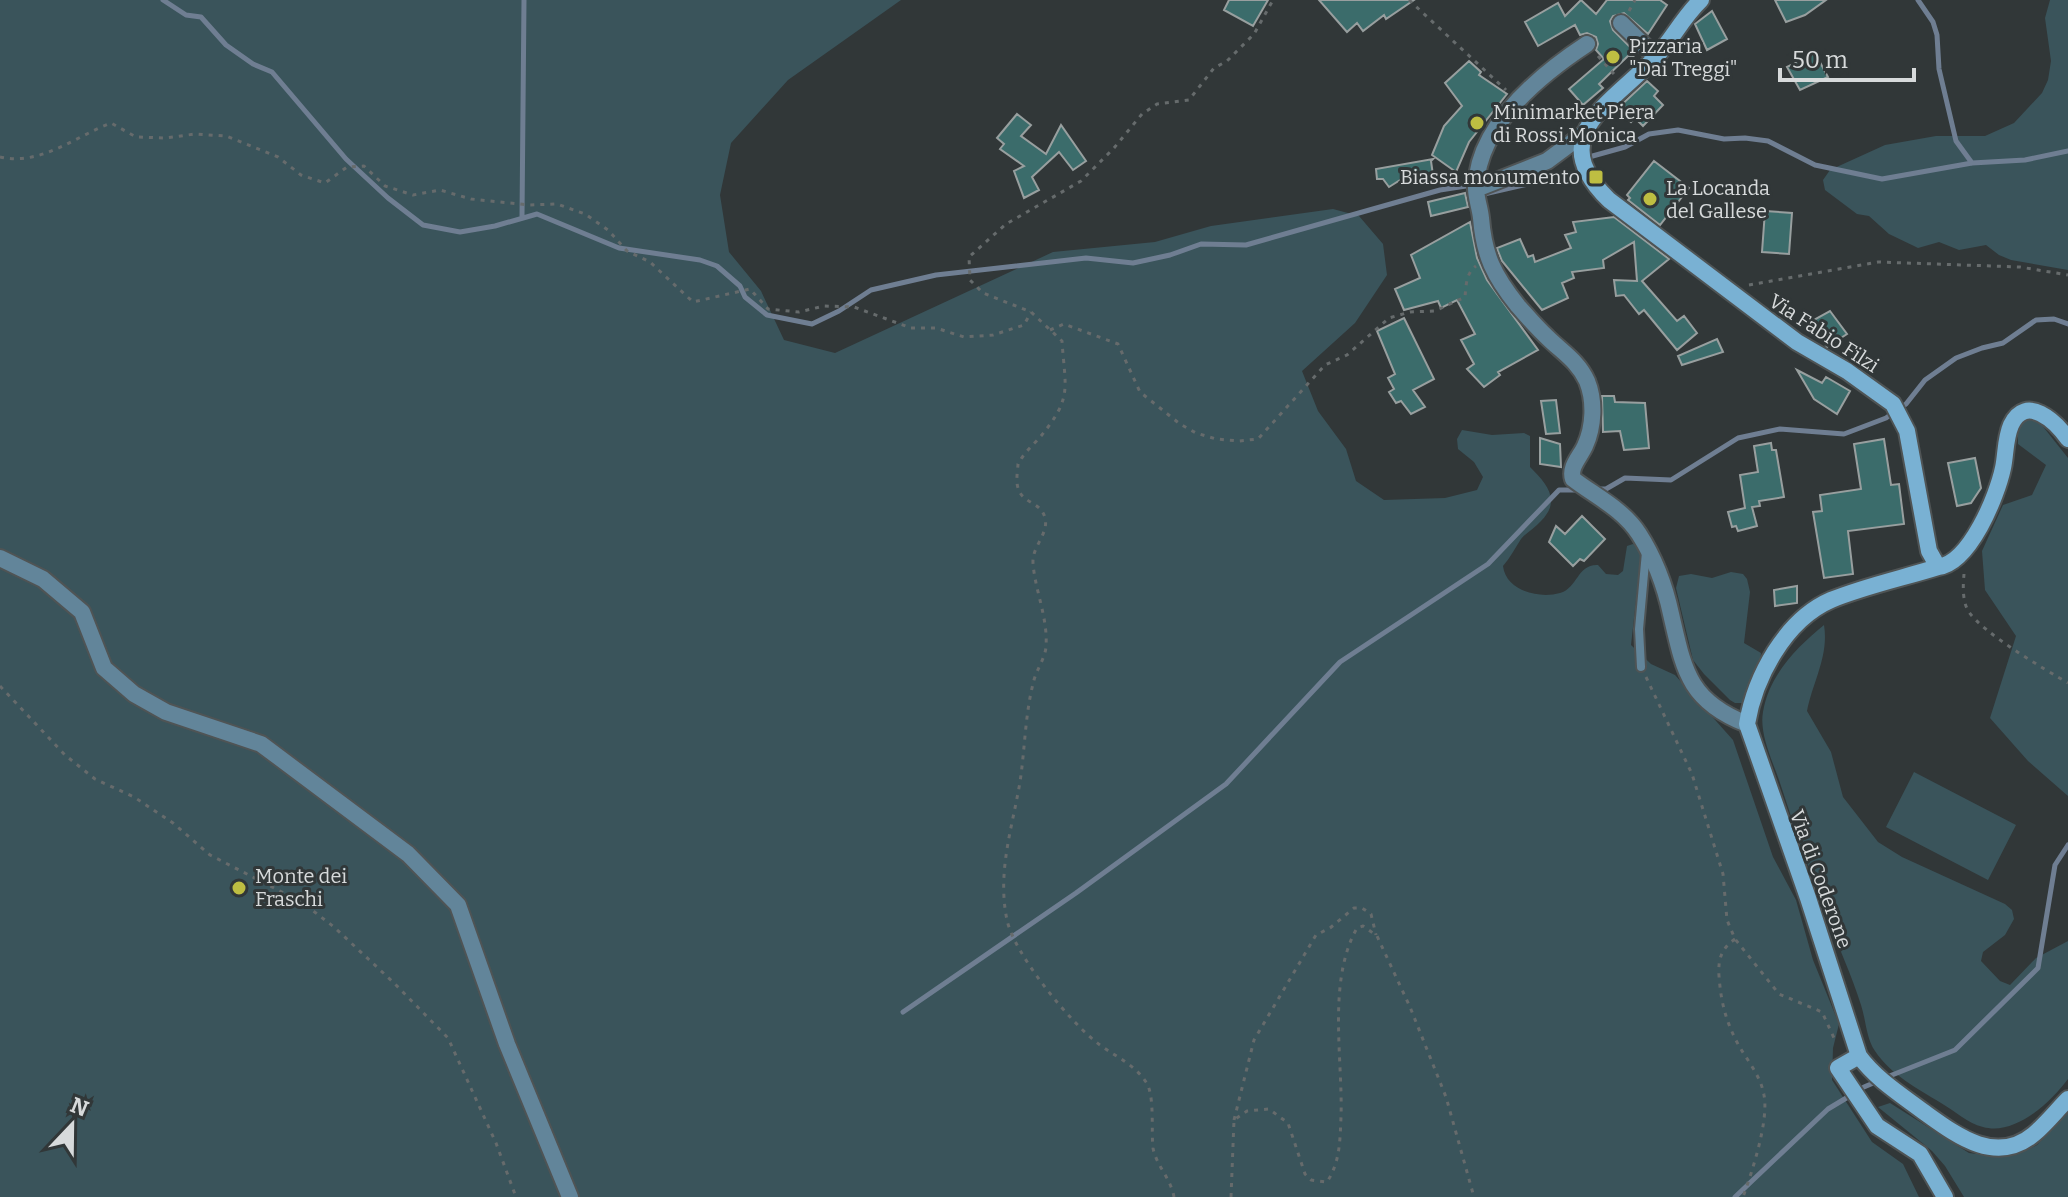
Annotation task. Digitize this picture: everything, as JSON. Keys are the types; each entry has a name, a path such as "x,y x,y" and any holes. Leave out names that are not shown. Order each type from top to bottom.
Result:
{"street":[{"path":"1476,189 1547,161 1582,135 1590,123 1656,57 1701,0"},
{"path":"1621,23 1656,57"},
{"path":"1587,44 1550,69 1518,101 1490,140 1479,169 1476,189 1483,247 1516,303 1549,340 1566,352 1580,368 1588,384 1592,418 1585,445 1571,471 1573,479 1623,515 1646,547 1659,573 1685,673 1696,690 1712,704 1728,717 1747,724 1763,674 1799,620 1829,600 1949,565 1968,546 1989,508 2000,477 2012,422 2024,413 2038,412 2060,427 2068,439"},
{"name":"Via Fabio Filzi","path":"1582,135 1580,158 1591,183 1609,200 1797,342 1847,371 1893,404 1907,431 1929,551 1938,567"},
{"path":"0,558 43,579 82,612 104,668 134,694 166,712 261,744 408,854 458,905 507,1044 570,1197"},
{"name":"Via di Coderone","path":"1747,724 1859,1056 1870,1071 1962,1139 1990,1149 2014,1145 2032,1136 2068,1099"},
{"path":"1859,1056 1838,1068 1877,1126 1920,1154 1945,1197"}],"lane":[{"path":"1641,667 1639,629 1646,547"}],"path":[{"path":"1174,1197 1171,1183 1154,1151 1149,1084 1132,1066 1099,1044 1070,1015 1028,965 1007,921 1002,880 1005,850 1019,785 1034,681 1046,650 1045,615 1033,562 1037,542 1044,532 1045,517 1038,507 1024,501 1016,486 1018,465 1058,415 1066,396 1062,341 1031,312 983,293 970,280 969,257 1006,224 1081,181 1142,114 1157,104 1189,100 1214,68 1227,61 1254,34 1273,0"},
{"path":"1409,0 1518,101"},
{"path":"1587,44 1625,87"},
{"path":"0,157 18,160 60,149 84,133 111,123 136,137 226,136 278,157 301,175 325,183 347,167 364,166 385,186 413,195 440,190 471,199 529,205 557,204 585,214 608,230 627,251 650,262 693,302 750,289 768,309 799,312 824,306 854,307 911,328 936,328 964,337 993,335 1024,325 1031,312"},
{"path":"1050,330 1064,324 1118,344 1140,392 1196,433 1239,441 1258,439 1325,365 1347,355 1389,318 1410,312 1435,311 1465,297 1471,269 1488,258"},
{"path":"1726,290 1878,262 2020,267 2068,275"},
{"path":"1957,557 1964,563 1963,590 1967,610 2004,641 2068,683"},
{"path":"1641,667 1692,774 1723,874 1727,920 1735,939 1779,994 1822,1012 1839,1049 1859,1056"},
{"path":"0,686 65,755 95,779 134,797 173,823 210,855 303,903 334,927 394,983 448,1038 496,1143 516,1197"},
{"path":"1231,1197 1234,1120 1254,1040 1316,935 1330,928 1354,908 1362,908 1371,914 1377,936 1410,1007 1446,1097 1474,1197"},
{"path":"1234,1120 1247,1111 1269,1109 1288,1123 1305,1174 1311,1180 1327,1182 1334,1171 1340,1147 1339,1006 1344,966 1357,928 1363,926 1377,936"},
{"path":"1735,939 1725,946 1721,955 1721,1006 1764,1096 1760,1138 1743,1197"}],"shaded area":[{"path":"0,0 901,0 788,80 731,143 720,195 729,252 761,291 784,340 835,353 1053,252 1155,242 1211,226 1333,209 1359,216 1383,244 1387,275 1355,323 1302,371 1318,411 1346,449 1356,481 1384,500 1445,498 1477,490 1483,477 1474,462 1458,449 1457,439 1462,430 1492,435 1524,433 1530,436 1530,467 1546,486 1551,499 1547,513 1521,539 1503,566 1510,582 1534,594 1560,593 1591,566 1598,565 1606,574 1618,575 1623,571 1627,546 1633,544 1638,548 1640,564 1631,645 1651,664 1675,675 1733,740 1773,857 1796,900 1813,960 1839,1024 1833,1048 1832,1080 1872,1142 1903,1164 1919,1197 0,1197"},
{"path":"2050,0 2068,0 2068,270 2011,260 1986,245 1959,250 1939,242 1918,248 1889,234 1869,216 1857,214 1825,190 1823,180 1830,170 1885,145 1936,136 1985,136 2014,123 2042,93 2048,80 2051,61 2045,18"},
{"path":"2033,419 2041,424 2068,458 2068,796 2028,761 1990,718 2016,636 1985,590 1982,551 2003,505 2032,495 2046,465 2018,444 2018,428 2022,420"},
{"path":"1731,572 1743,574 1747,579 1750,592 1744,643 1761,653 1755,680 1743,703 1730,700 1693,660 1676,588 1679,576 1691,574 1712,578"},
{"path":"1824,625 1822,658 1807,711 1831,752 1843,797 1878,842 1902,857 2012,910 2014,919 2005,935 1983,952 1981,961 2000,981 2010,985 2036,958 2068,941 2068,1079 2042,1107 2007,1127 1977,1125 1914,1087 1881,1060 1870,1040 1863,1011 1767,748 1762,721 1766,699 1778,674 1794,652"},
{"path":"1914,772 2016,825 1988,880 1886,827"},
{"path":"1890,1103 1969,1153 1994,1156 2016,1155 2037,1145 2068,1113 2068,1197 1964,1197 1932,1151 1878,1107"}],"building":[{"path":"1229,0 1268,0 1253,26 1224,10"},
{"path":"1319,0 1414,0 1386,19 1384,15 1363,31 1357,23 1347,32"},
{"path":"1581,0 1596,14 1607,0 1660,0 1667,5 1648,34 1624,13 1613,16 1610,21 1613,30 1636,53 1632,58 1629,55 1599,84 1603,88 1583,105 1569,89 1604,59 1596,50 1596,37 1587,33 1580,35 1575,25 1538,46 1525,22 1558,3 1565,16"},
{"path":"1775,0 1826,0 1805,15 1786,22"},
{"path":"1712,11 1727,39 1707,50 1695,24"},
{"path":"1815,53 1828,77 1800,90 1787,67"},
{"path":"1469,61 1481,72 1479,75 1507,94 1469,142 1456,172 1432,155 1444,126 1462,106 1445,83"},
{"path":"1647,81 1658,91 1654,96 1663,105 1643,126 1635,118 1631,122 1617,109"},
{"path":"1017,114 1031,125 1021,136 1046,154 1061,125 1086,161 1073,170 1059,152 1032,177 1039,190 1024,198 1014,171 1024,166 1000,149 1004,144 997,138"},
{"path":"1433,159 1433,175 1405,177 1389,187 1383,179 1377,179 1376,169"},
{"path":"1654,161 1689,188 1660,225 1628,200 1627,195"},
{"path":"1465,193 1468,207 1431,216 1428,202"},
{"path":"1765,211 1792,213 1789,254 1762,252"},
{"path":"1614,217 1669,259 1642,281 1677,321 1684,316 1697,333 1677,350 1644,310 1639,314 1624,295 1616,296 1614,280 1637,281 1634,242 1603,260 1604,268 1572,272 1574,278 1562,283 1568,298 1542,310 1502,261 1497,248 1520,239 1528,257 1533,255 1535,262 1571,248 1565,235 1576,232 1573,222"},
{"path":"1470,222 1477,258 1487,280 1538,350 1498,372 1500,375 1484,387 1467,369 1474,364 1461,340 1475,334 1457,300 1441,308 1438,301 1404,310 1395,289 1420,278 1411,255"},
{"path":"1830,311 1847,334 1827,347 1810,322"},
{"path":"1404,318 1434,379 1413,390 1425,407 1411,414 1401,401 1396,403 1389,392 1394,389 1388,378 1395,374 1377,331"},
{"path":"1717,339 1723,352 1682,365 1678,356"},
{"path":"1797,370 1822,383 1826,377 1850,391 1837,414 1814,399"},
{"path":"1602,396 1614,396 1615,402 1645,403 1649,448 1624,450 1620,431 1603,432"},
{"path":"1556,400 1560,433 1546,434 1541,401"},
{"path":"1540,438 1560,444 1561,467 1540,464"},
{"path":"1884,439 1891,485 1899,484 1904,524 1848,531 1853,574 1824,578 1813,512 1822,511 1820,495 1861,489 1854,444"},
{"path":"1771,443 1772,450 1776,450 1784,497 1759,501 1760,506 1752,507 1757,526 1738,531 1736,526 1732,527 1728,512 1745,508 1740,475 1758,472 1754,446"},
{"path":"1975,458 1981,488 1971,503 1957,506 1948,463"},
{"path":"1582,516 1605,539 1584,561 1580,559 1573,566 1549,542 1556,526 1565,534"},
{"path":"1797,586 1797,603 1775,606 1774,590"}],"waterway":[{"path":"163,0 186,15 201,17 226,45 253,64 272,72 346,159 423,225 460,232 537,214 619,248 700,260 717,266 740,286 745,297 767,315 812,324 871,290 936,275 1086,258 1133,263 1201,244 1246,245 1440,190 1466,186"},
{"path":"522,217 524,0"},
{"path":"1918,0 1933,22 1937,35 1939,69 1956,141 1972,163"},
{"path":"1589,157 1625,147 1649,134 1678,130 1724,139 1768,141 1815,165 1882,179 1972,163 2025,160 2068,151"},
{"path":"1484,194 1576,173"},
{"path":"1598,489 1606,489 1625,478 1671,480 1738,438 1780,429 1844,434 1886,418 1906,404 1925,380 1956,358 2003,343 2036,320 2054,319 2068,324"},
{"path":"903,1012 1076,893 1226,784 1340,662 1488,564 1559,490 1580,490"},
{"path":"1887,1077 1955,1050 2038,968 2055,865 2068,845"},
{"path":"1864,1087 1878,1081"},
{"path":"1735,1197 1828,1109 1848,1097"}],"place":[{"name":"Pizzaria \"Dai Treggi\"","path":"1613,57"},
{"name":"Minimarket Piera di Rossi Monica","path":"1477,123"},
{"name":"Biassa monumento","path":"1596,177"},
{"name":"La Locanda del Gallese","path":"1650,199"},
{"name":"Monte dei Fraschi","path":"239,888"}]}
